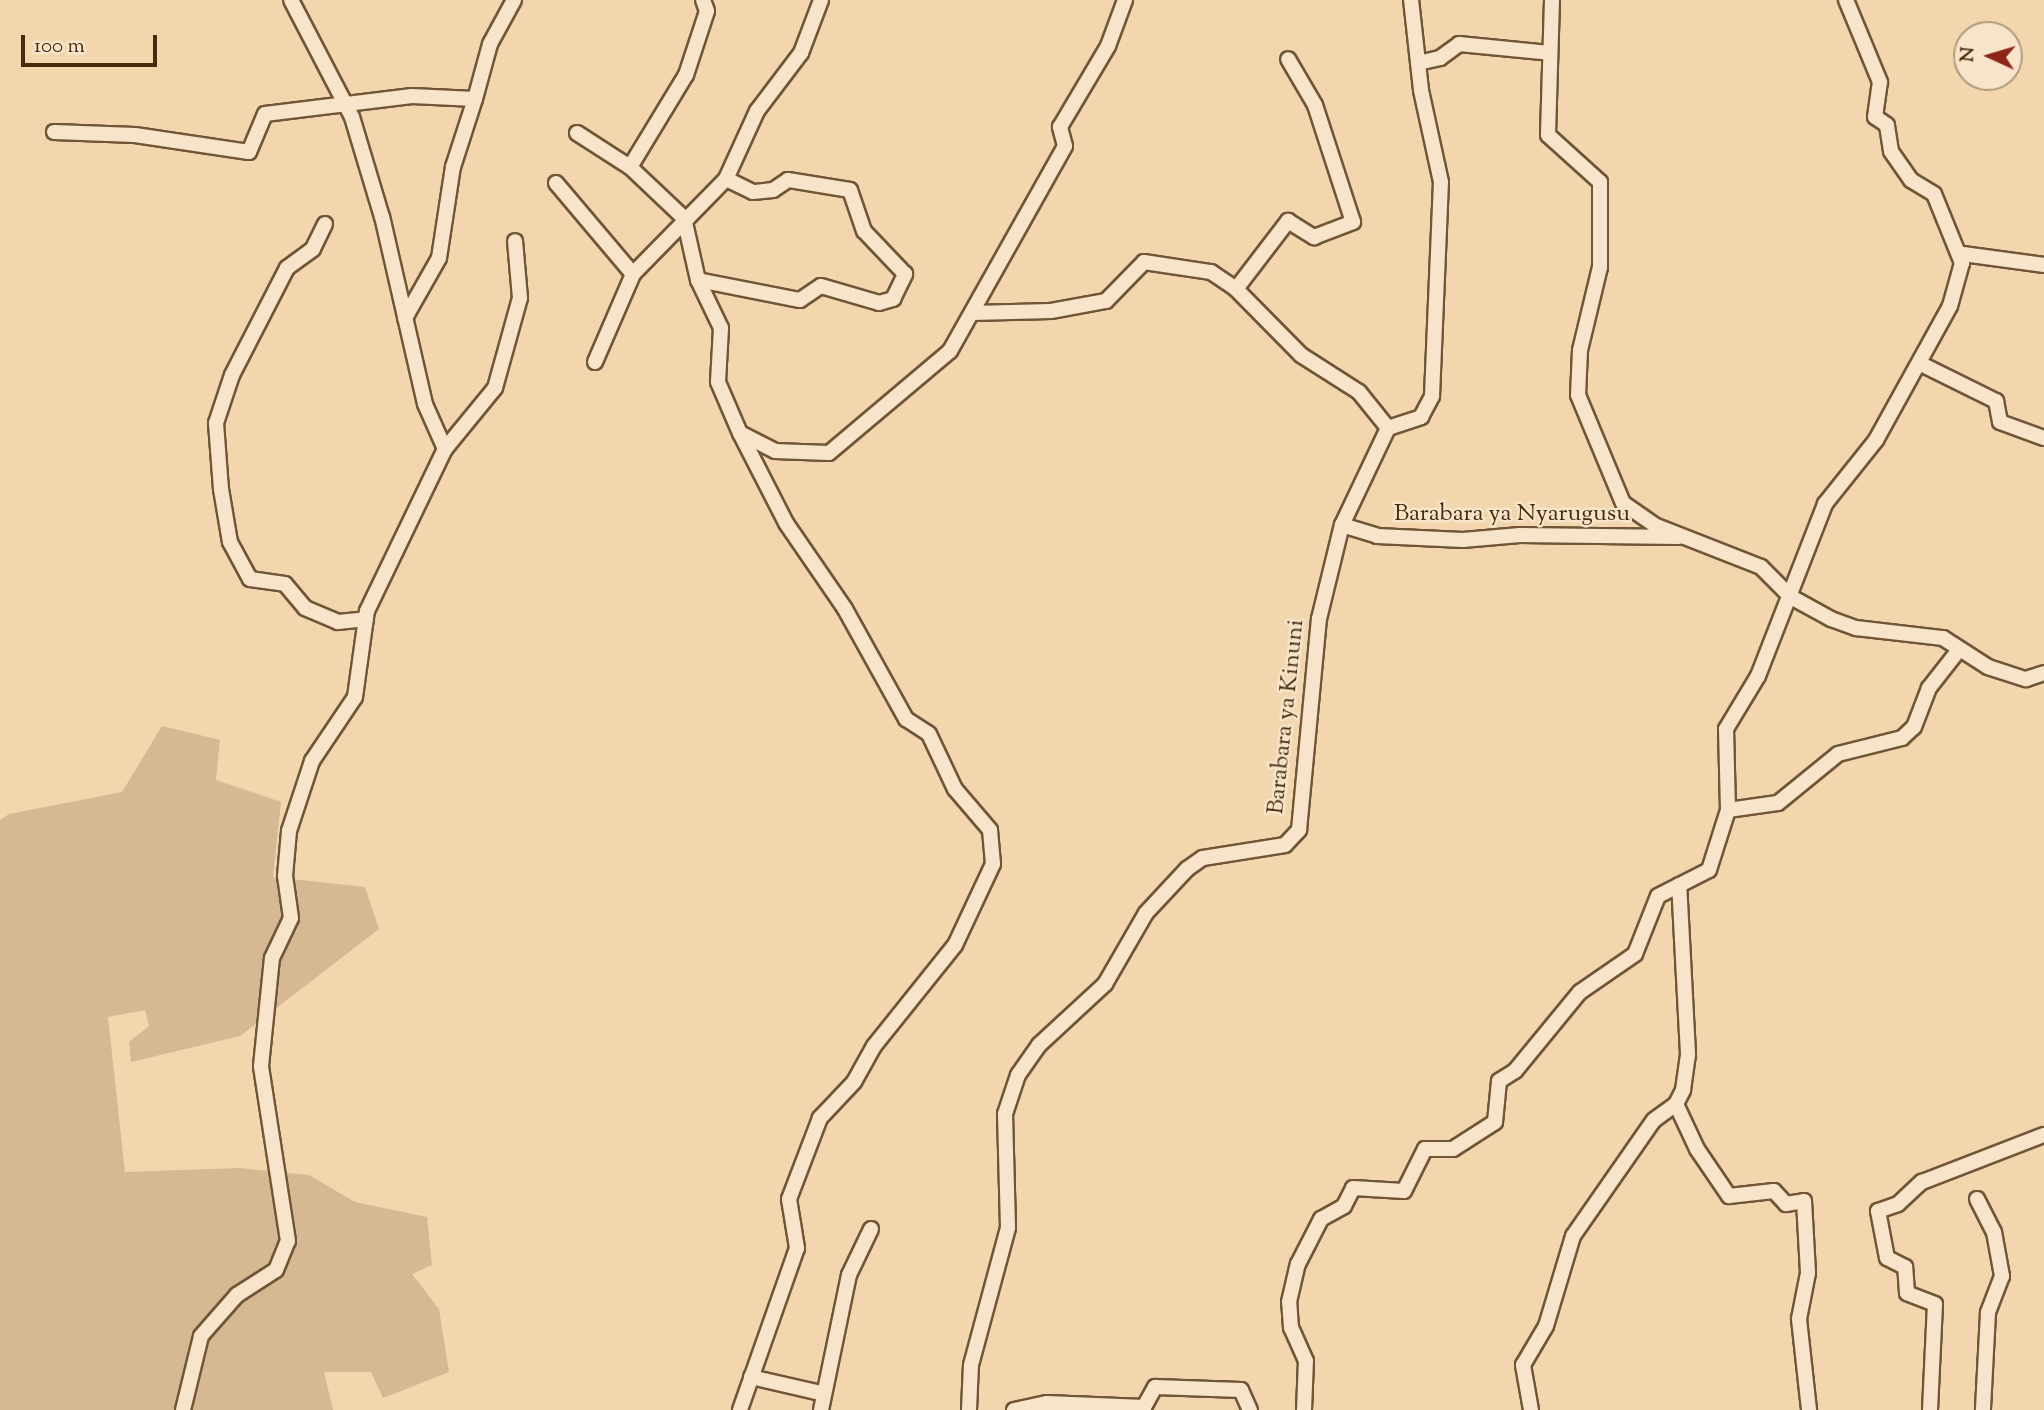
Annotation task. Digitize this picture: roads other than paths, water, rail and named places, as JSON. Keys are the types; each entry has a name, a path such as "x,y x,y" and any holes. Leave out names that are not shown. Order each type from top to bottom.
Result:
{"street":[{"path":"291,0 344,102 382,217 425,404 445,449"},
{"path":"405,319 439,258 453,167 490,44 514,0"},
{"path":"629,167 685,75 707,11 703,0"},
{"path":"594,362 633,274 684,218 726,179 758,111 801,52 821,0"},
{"path":"740,433 775,451 829,453 950,351 1065,146 1060,127 1108,46 1125,0"},
{"path":"972,313 1051,311 1106,301 1144,262 1211,272 1236,289 1301,355 1359,393 1388,428 1421,417 1428,409 1437,360 1441,182 1418,63 1411,0"},
{"name":"Barabara ya Nyarugusu","path":"1552,0 1548,135 1600,182 1600,267 1580,350 1578,395 1623,503 1654,524 1761,567 1791,597 1856,628 1943,638 1958,651 2026,679 2044,673"},
{"path":"1846,0 1880,82 1875,117 1887,125 1891,151 1911,180 1934,194 1962,263"},
{"path":"1418,63 1440,58 1459,44 1550,52"},
{"path":"1236,289 1288,221 1314,237 1353,222 1315,105 1287,59"},
{"path":"54,132 135,135 249,152 265,114 344,102 412,96 475,99"},
{"path":"577,133 629,167 684,218 698,279 721,328 718,382 740,433 786,523 845,609 906,719 929,734 955,789 990,830 993,864 955,945 874,1046 854,1082 820,1118 789,1199 797,1248 740,1410"},
{"path":"698,279 800,300 821,286 879,303 893,299 905,274 864,231 850,190 788,180 773,190 753,192 726,179"},
{"path":"556,183 633,274"},
{"path":"325,224 313,248 287,268 232,375 216,423 220,489 230,542 250,579 285,584 305,608 338,622 366,619"},
{"path":"183,1410 201,1336 237,1295 276,1270 288,1241 261,1066 272,958 291,918 285,876 289,831 312,761 355,697 366,619 445,449 495,388 520,298 515,241"},
{"path":"1304,1410 1306,1361 1291,1328 1289,1302 1298,1264 1321,1219 1344,1206 1353,1188 1404,1191 1424,1149 1453,1149 1495,1122 1499,1080 1516,1071 1580,992 1636,954 1655,900 1709,870 1728,810 1726,729 1758,676 1825,504 1876,439 1921,364 1950,306 1962,254 2044,265"},
{"path":"1921,364 1996,401 2000,422 2044,438"},
{"name":"Barabara ya Kinuni","path":"969,1410 971,1365 1008,1228 1005,1114 1018,1076 1039,1045 1105,984 1146,913 1187,869 1203,858 1293,841 1299,831 1323,596 1342,526 1388,428"},
{"name":"Barabara ya Nyarugusu","path":"1342,526 1377,536 1463,540 1684,536"},
{"path":"1728,810 1778,803 1838,754 1902,738 1914,727 1929,688 1958,651"},
{"path":"1679,885 1688,1054 1676,1104 1697,1149 1729,1196 1774,1191 1786,1204 1804,1201 1808,1273 1799,1319 1809,1410"},
{"path":"1531,1410 1522,1366 1546,1326 1573,1236 1654,1120 1676,1104"},
{"path":"1930,1410 1935,1304 1907,1293 1905,1267 1887,1258 1878,1211 1898,1205 1922,1182 2044,1135"},
{"path":"1977,1199 1994,1232 2002,1276 1988,1313 1983,1410"},
{"path":"821,1410 821,1393 849,1275 871,1229"},
{"path":"751,1377 821,1393"},
{"path":"1013,1410 1047,1403 1144,1407 1155,1387 1241,1391 1250,1410"}]}
